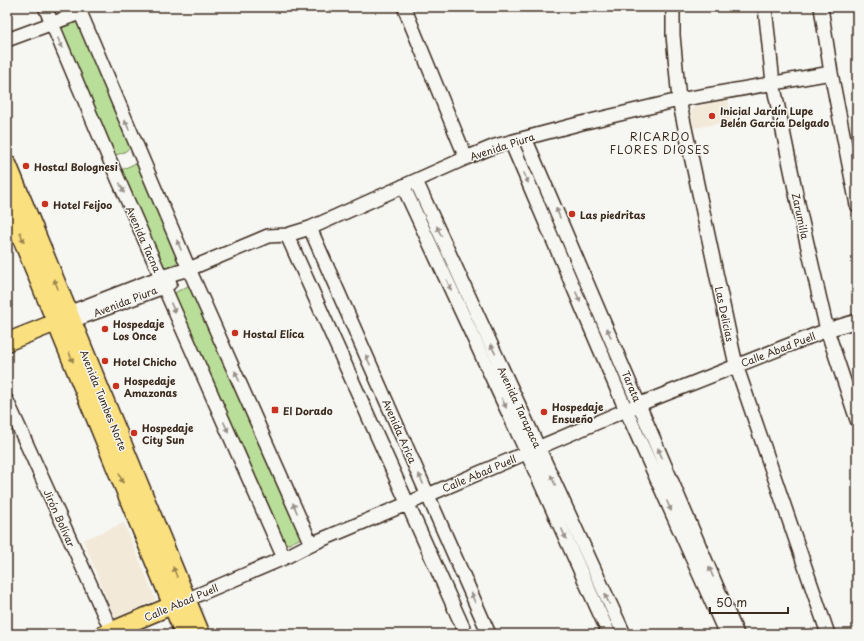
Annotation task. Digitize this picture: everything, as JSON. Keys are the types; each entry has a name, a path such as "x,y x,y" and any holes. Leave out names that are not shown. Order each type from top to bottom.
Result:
{"highway":[{"name":"Avenida Tumbes Norte","path":"7,165 66,319 179,602 185,634"},
{"name":"Avenida Tumbes Norte","path":"7,201 66,319"},
{"name":"Avenida Tumbes Norte","path":"179,602 200,634"}],"main road":[{"name":"Avenida Piura","path":"7,342 66,319"},
{"name":"Calle Abad Puell","path":"109,633 179,602"}],"street":[{"name":"Avenida Tacna","path":"45,7 111,163 284,558"},
{"path":"404,7 466,158"},
{"name":"Las Delicias","path":"673,7 673,35 679,100 736,365 828,634"},
{"name":"Zarumilla","path":"765,7 773,84 800,213 827,330 857,420"},
{"path":"821,7 831,73 857,205"},
{"path":"7,40 52,23 79,10 189,269 311,544"},
{"name":"Avenida Piura","path":"66,319 163,282 189,269 268,236 287,235 310,228 495,146 679,100 831,73"},
{"name":"Tarata","path":"525,138 640,404 737,634"},
{"name":"Tarata","path":"511,142 626,410 726,634"},
{"name":"Avenida Tarapaca","path":"416,181 533,450 624,634"},
{"path":"403,186 533,450 609,634"},
{"name":"Avenida Arica","path":"310,228 489,634"},
{"path":"287,235 466,634"},
{"name":"Calle Abad Puell","path":"179,602 640,404 827,330 857,321"},
{"name":"Jirón Bolívar","path":"7,401 109,633"}],"shaded area":[{"name":"Inicial Jardín Lupe Belén García Delgado","path":"728,99 732,121 694,128 691,112 694,107"},
{"path":"124,523 156,600 115,619 83,540"}],"green space":[{"path":"77,22 130,147 120,154 113,155 61,28"},
{"path":"134,164 137,165 140,170 178,261 177,263 163,269 121,170"},
{"path":"192,284 301,538 289,544 284,543 175,295 176,292"}],"place":[{"name":"Inicial Jardín Lupe Belén García Delgado","path":"712,116"},
{"name":"Hostal Bolognesi","path":"26,166"},
{"name":"Hotel Feijoo","path":"45,204"},
{"name":"Las piedritas","path":"572,214"},
{"name":"Hospedaje Los Once","path":"105,329"},
{"name":"Hostal Elica","path":"235,333"},
{"name":"Hotel Chicho","path":"105,361"},
{"name":"Hospedaje Amazonas","path":"116,386"},
{"name":"El Dorado","path":"275,410"},
{"name":"Hospedaje Ensueño","path":"544,412"},
{"name":"Hospedaje City Sun","path":"134,433"}],"district":[{"name":"RICARDO FLORES DIOSES","path":"660,142"}]}
